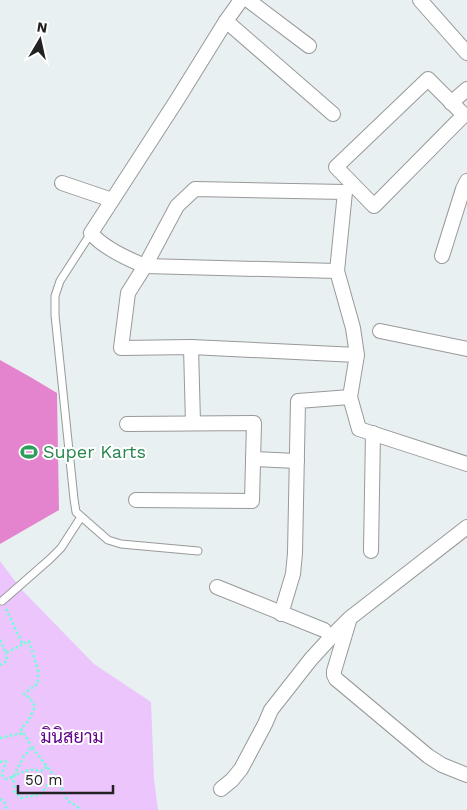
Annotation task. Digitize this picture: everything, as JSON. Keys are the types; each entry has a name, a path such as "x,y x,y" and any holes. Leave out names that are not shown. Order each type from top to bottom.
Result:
{"street":[{"path":"241,0 91,233 97,241 145,266 337,270"},
{"path":"248,0 309,46"},
{"path":"420,0 467,53"},
{"path":"226,21 333,114"},
{"path":"428,79 451,103 464,116 374,206 336,167 428,79"},
{"path":"451,103 467,88"},
{"path":"442,256 467,181"},
{"path":"62,183 112,200"},
{"path":"357,355 191,347 121,348 128,293 145,266 177,206 195,189 345,192 337,270 353,328 357,355 350,397 359,429 467,464"},
{"path":"380,331 467,349"},
{"path":"191,347 193,423"},
{"path":"281,614 293,574 298,401 350,397"},
{"path":"127,424 254,423 252,501 136,500"},
{"path":"371,551 373,433"},
{"path":"253,459 297,461"},
{"path":"221,789 241,769 271,710 333,634 350,618 467,527"},
{"path":"216,587 324,630"},
{"path":"350,618 334,671 336,679 428,756 442,765 467,775"}],"lane":[{"path":"91,233 60,280 55,296 56,325 76,512 108,540 121,544 198,551"},
{"path":"2,601 61,548 81,517"}],"path":[{"path":"2,601 23,645"},
{"path":"0,640 7,661 0,665"},
{"path":"6,654 29,641 38,670 38,683 24,694 30,698 35,706 29,720 21,729 58,781 68,801 81,810"},
{"path":"0,738 23,733"},
{"path":"32,747 24,756 13,777 15,792 21,798 42,794 54,776"},
{"path":"0,762 6,761 2,774 6,779 22,771 34,769 41,771 47,767"},
{"path":"0,799 4,801 7,810"}],"green space":[{"name":"มินิสยาม","path":"0,561 21,589 94,664 151,702 154,779 158,810 0,810"}],"shaded area":[{"name":"Super Karts","path":"0,360 57,393 59,510 0,544"}],"place":[{"name":"Super Karts","path":"29,452"}]}
